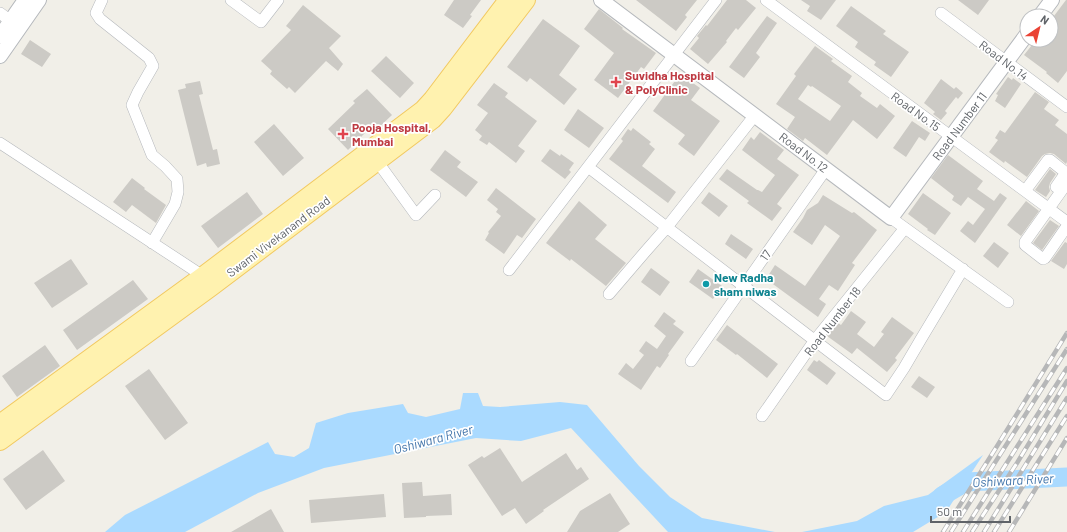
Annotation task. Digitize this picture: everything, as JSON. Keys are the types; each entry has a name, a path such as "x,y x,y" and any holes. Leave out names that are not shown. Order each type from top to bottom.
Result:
{"main road":[{"name":"Swami Vivekanand Road","path":"0,424 377,161 394,140 429,105 508,0"},
{"name":"Swami Vivekanand Road","path":"0,440 394,140 433,119 444,108 526,0"}],"street":[{"path":"0,36 25,0"},
{"path":"0,56 10,21 40,0"},
{"path":"102,0 96,13 100,19 149,58 153,66 132,106 152,155 177,179 178,192 176,204 152,243"},
{"path":"231,0 261,22 278,0"},
{"name":"Road No.12","path":"601,0 891,218 1008,302"},
{"path":"509,270 716,0"},
{"name":"Road No.15","path":"766,0 951,136 1027,189 1066,222"},
{"name":"Road No.14","path":"941,13 1067,107"},
{"name":"Road Number 11","path":"891,218 1019,45"},
{"path":"609,294 667,227 755,115"},
{"path":"0,144 152,243 207,281"},
{"path":"1027,189 1050,160 1065,172 1024,244 1026,246 1042,258 1045,258 1066,222"},
{"path":"377,161 416,215 435,195"},
{"path":"588,167 886,395 904,368 963,269"},
{"name":"17","path":"691,361 826,169"},
{"path":"1047,206 1067,183"},
{"name":"Road Number 18","path":"762,416 815,340 906,228"}],"water":[{"path":"463,393 478,393 483,406 500,407 560,402 587,405 639,466 670,497 702,518 775,532 668,532 571,428 521,441 476,438 324,468 258,493 185,532 105,532 125,515 268,442 275,454 294,457 309,448 316,423 348,413 403,404 408,413 426,417 460,409"},
{"path":"983,455 946,512 913,532 802,532 857,521 884,506 928,495"}],"building":[{"path":"454,0 481,0 463,28 444,15"},
{"path":"636,0 697,0 685,15 687,17 676,31"},
{"path":"727,0 746,0 756,8 738,30 736,28 726,41 727,42 708,64 690,49 699,38 697,36 706,25 707,26"},
{"path":"801,0 836,0 821,20 807,11 810,6"},
{"path":"958,0 989,0 978,15"},
{"path":"1067,0 1067,71 1058,83 1046,73 1047,72 1024,55 1030,48 1059,48 1059,9"},
{"path":"303,5 341,36 329,48 343,64 338,71 326,61 295,93 289,87 287,89 270,74 272,71 261,61 291,30 286,26"},
{"path":"851,6 886,31 883,34 909,52 891,77 874,65 876,62 855,47 858,42 836,26"},
{"path":"599,9 623,28 622,29 656,53 644,69 641,67 618,98 594,80 614,53 584,29"},
{"path":"767,16 777,23 756,53 760,57 744,78 729,67"},
{"path":"543,19 580,46 559,75 577,89 564,105 530,78 527,82 507,67"},
{"path":"30,40 51,54 42,67 21,54"},
{"path":"815,46 833,59 831,61 852,76 848,82 862,93 860,96 877,108 880,104 895,116 877,139 853,120 827,155 805,138 803,141 787,129 795,117 776,104 796,76 794,74","holes":["808,85 811,87 812,86 841,106 830,121 798,99"]},
{"path":"386,56 414,83 400,98 371,71"},
{"path":"680,74 700,88 691,100 720,121 694,156 678,144 685,135 653,111"},
{"path":"1008,77 1012,80 1013,78 1021,84 1005,108 995,101 998,95 996,94"},
{"path":"941,79 954,89 956,87 963,93 958,99 956,97 945,111 947,113 941,120 933,114 935,112 924,103"},
{"path":"200,81 203,94 199,95 213,150 217,149 220,164 207,167 206,163 197,166 178,90 186,88 185,84"},
{"path":"494,83 508,93 505,97 537,121 518,146 525,151 516,163 489,142 487,145 479,140 482,136 475,130 488,113 477,105"},
{"path":"367,89 392,115 374,132 370,128 348,150 328,129 355,103 353,101"},
{"path":"1035,92 1049,102 1044,109 1059,120 1055,125 1067,134 1067,162 1066,164 1054,154 1045,154 1027,177 1005,161 1004,163 989,152 998,140 995,138 1000,130 1005,133"},
{"path":"578,109 604,128 589,148 564,130"},
{"path":"912,121 930,133 925,141 919,137 906,157 893,148"},
{"path":"274,124 304,158 283,176 254,142"},
{"path":"633,128 651,142 649,144 655,149 642,166 676,192 668,203 609,159 623,141 621,139 628,129 631,131"},
{"path":"760,132 784,150 777,159 799,175 777,204 782,208 772,221 747,203 749,201 719,179 727,169 762,192 775,175 742,150 751,137 754,140"},
{"path":"550,149 560,156 561,154 574,163 569,170 571,172 565,179 541,161"},
{"path":"445,150 461,162 457,167 478,182 466,197 430,170"},
{"path":"948,155 983,181 977,189 994,201 1000,193 1007,198 975,243 960,231 968,221 973,225 985,209 968,197 961,206 952,200 954,196 931,178"},
{"path":"1050,169 1056,174 1050,183 1050,191 1046,197 1035,190"},
{"path":"132,178 166,205 156,223 132,205 126,212 113,202"},
{"path":"496,188 536,219 522,238 517,235 504,254 485,240 489,233 488,232 501,216 496,212 498,209 487,200"},
{"path":"247,192 263,214 218,248 201,226"},
{"path":"709,192 728,206 719,217 701,203"},
{"path":"923,193 951,213 935,235 908,214"},
{"path":"823,195 852,213 854,212 877,230 852,263 855,265 838,291 829,285 819,299 826,304 818,317 766,279 775,265 805,286 840,236 825,225 812,245 793,232 807,210 818,203"},
{"path":"579,201 607,225 595,239 626,263 606,286 571,259 570,261 546,243"},
{"path":"1026,201 1039,211 1021,236 1007,225"},
{"path":"1050,220 1059,226 1042,250 1033,243"},
{"path":"731,234 753,249 746,259 725,244"},
{"path":"994,242 1009,253 998,268 983,256"},
{"path":"1065,242 1067,243 1067,264 1064,269 1051,261"},
{"path":"71,259 88,284 52,308 34,283"},
{"path":"651,268 670,282 660,296 641,282"},
{"name":"New Radha sham niwas","path":"698,269 722,286 713,299 689,282"},
{"path":"133,280 148,299 77,350 63,330"},
{"path":"851,311 866,322 857,334 874,347 884,334 881,332 892,317 914,333 895,358 897,360 887,372 857,348 852,354 827,336 838,323 841,325"},
{"path":"664,312 676,321 673,324 684,332 660,368 657,366 641,390 618,374 626,363 633,369 644,355 639,351 646,341 657,349 666,336 654,326"},
{"path":"727,325 778,364 767,378 737,354 736,355 716,340"},
{"path":"45,345 60,366 17,397 2,376"},
{"path":"814,360 817,362 819,360 836,373 827,385 807,370"},
{"path":"149,369 188,423 165,440 125,386"},
{"path":"919,376 935,387 927,398 911,387"},
{"path":"500,448 522,482 566,453 577,470 581,467 589,479 543,510 544,511 526,524 515,508 502,516 468,465 482,456 484,458"},
{"path":"43,450 65,481 26,510 3,479"},
{"path":"422,482 423,496 451,494 452,515 404,518 402,483"},
{"path":"610,493 630,524 618,532 567,532 580,511"},
{"path":"384,494 386,517 311,523 309,500"},
{"path":"271,509 284,532 231,532"}],"waterway":[{"name":"Oshiwara River","path":"942,496 966,482 1067,477"}],"railway":[{"path":"943,532 1067,333"},
{"path":"951,532 1067,349"},
{"path":"963,532 1067,368"},
{"path":"972,532 1017,463 1067,381"},
{"path":"984,532 1067,398"},
{"path":"994,532 1067,416"},
{"path":"1009,532 1067,438"}],"place":[{"name":"Suvidha Hospital & PolyClinic","path":"616,82"},
{"name":"Pooja Hospital, Mumbai","path":"343,134"},
{"name":"New Radha sham niwas","path":"706,284"}]}
